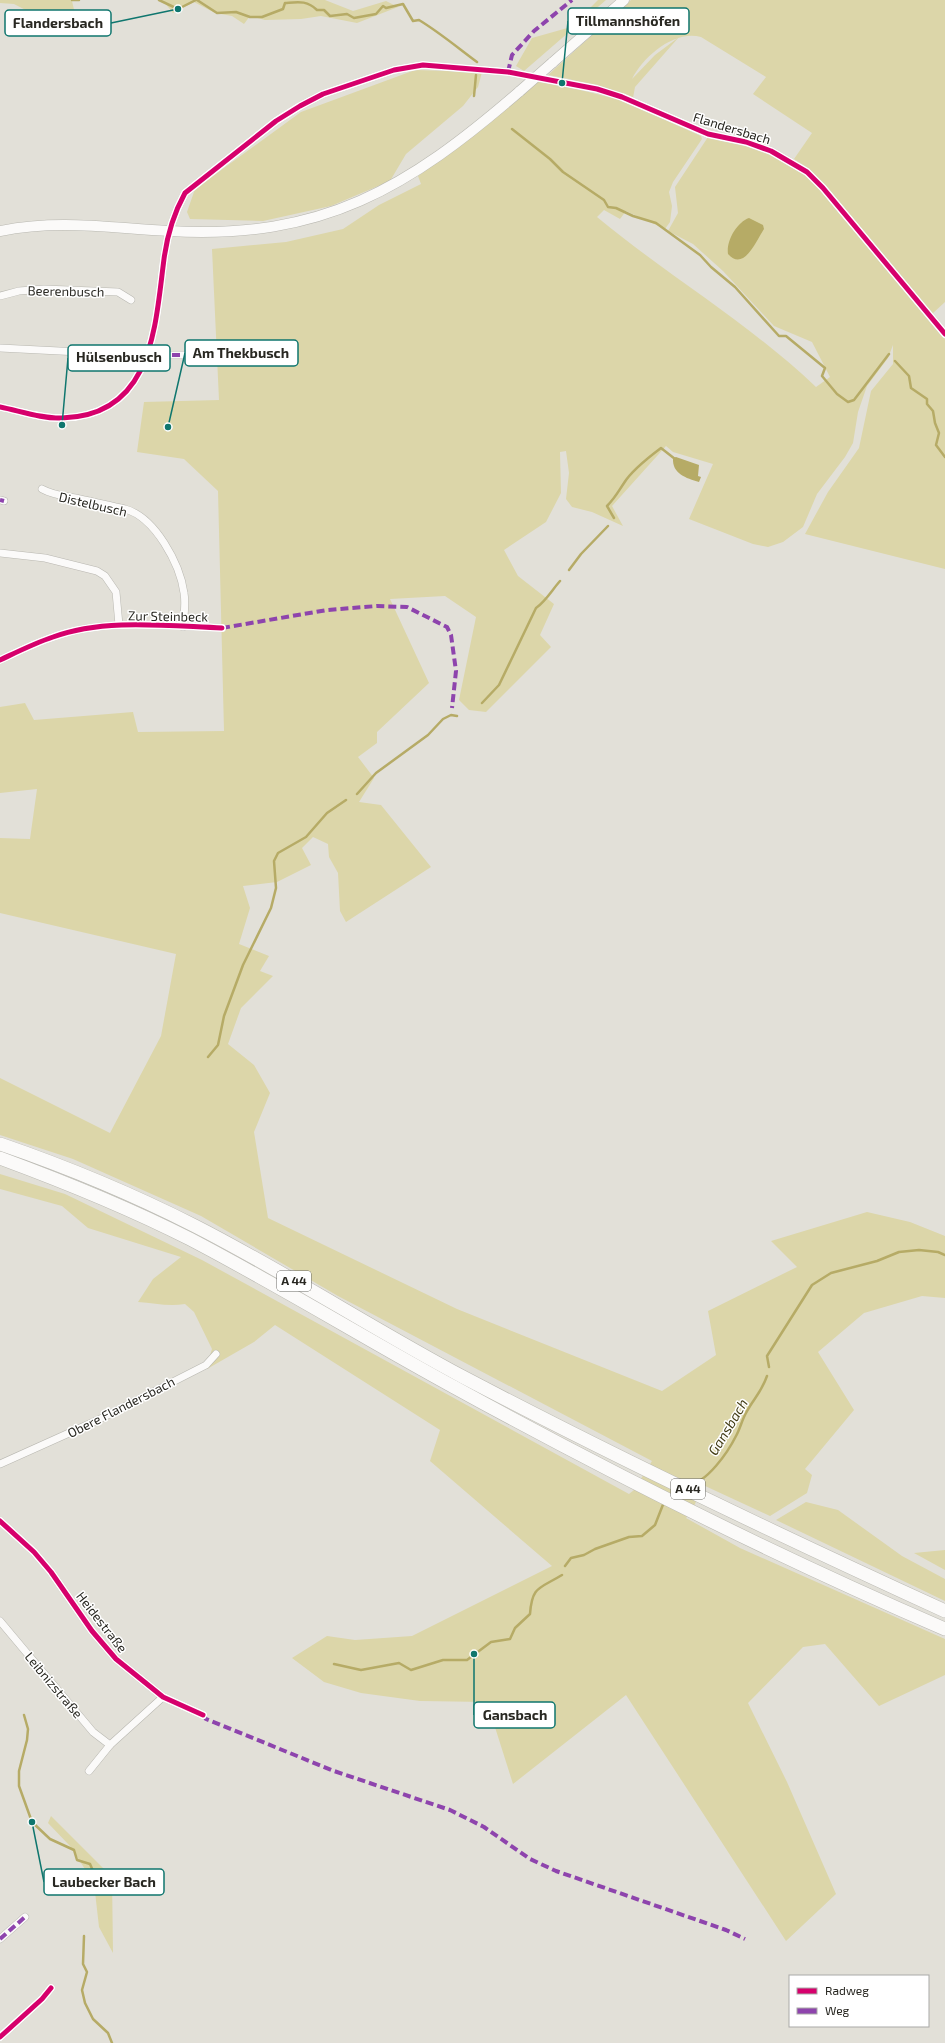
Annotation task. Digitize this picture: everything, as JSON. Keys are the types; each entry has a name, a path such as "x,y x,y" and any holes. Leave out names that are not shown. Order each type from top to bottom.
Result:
{"highway":[{"name":"A 44","path":"0,1144 74,1170 132,1195 197,1227 419,1353 579,1436 796,1543 945,1611"},
{"name":"A 44","path":"0,1158 66,1182 191,1240 395,1355 571,1450 788,1558 945,1628"}],"main road":[{"path":"0,231 57,224 169,231 248,230 300,221 331,213 380,193 405,179 454,146 491,116 624,0"}],"street":[{"name":"Flandersbach","path":"0,407 52,418 76,417 93,414 116,402 126,393 135,381 148,355 157,319 169,231 178,206 185,193 276,121 300,106 323,94 394,70 416,65 435,65 508,72 597,89 622,97 708,134 746,142 771,151 807,172 823,188 945,334"},
{"name":"Beerenbusch","path":"0,296 19,291 44,289 118,292 131,300"},
{"path":"0,348 148,355 208,355"},
{"name":"Distelbusch","path":"42,488 53,495 78,499 128,511 137,515 148,524 167,548 179,572 185,595 183,627"},
{"path":"0,553 45,558 97,571 105,576 116,592 119,625"},
{"name":"Zur Steinbeck","path":"0,660 54,637 73,631 119,625 222,628"},
{"name":"Obere Flandersbach","path":"0,1464 98,1420 206,1365 216,1354"},
{"name":"Heidestraße","path":"0,1521 34,1552 51,1572 92,1631 116,1659 164,1697 203,1715"},
{"name":"Leibnizstraße","path":"0,1621 93,1732 110,1745"},
{"path":"89,1771 110,1745 164,1697"},
{"path":"0,1939 26,1917"},
{"path":"0,2037 42,1999 51,1988"}],"shaded area":[{"path":"0,0 79,0 72,1 75,14 66,31 14,4 0,3"},
{"path":"158,0 325,0 353,11 386,1 398,7 357,23 321,16 301,19 265,20 250,16 244,24 232,16 215,13 194,2 173,13 164,2"},
{"path":"598,0 606,0 524,71 516,66 532,38 571,27"},
{"path":"631,0 945,0 945,302 932,314 826,186 808,168 794,159 812,133 753,94 766,77 701,37 691,36 678,38 635,87 633,98 569,79 548,75","holes":["676,39 655,55 632,79 637,70 652,54 670,41"]},
{"path":"415,70 482,72 478,87 463,106 406,154 390,181 331,206 263,221 190,219 187,212 195,189 301,112"},
{"path":"540,80 621,100 701,136 702,139 673,182 669,192 672,206 670,222 665,229 626,211 620,219 604,210 597,217 624,239 764,342 816,387 830,377 812,342 774,326 723,271 693,244 668,231 678,213 675,187 708,137 769,154 795,168 808,178 821,190 945,339 945,569 805,534 828,492 859,448 871,391 893,364 893,345 888,358 867,386 858,412 853,443 845,457 817,494 803,527 783,542 768,547 753,544 689,519 713,464 673,452 666,446 612,506 623,526 592,512 572,507 566,499 569,473 566,451 560,452 561,493 546,522 504,550 518,576 554,604 540,635 551,647 486,712 469,710 459,700 476,617 445,596 390,599 429,683 377,732 377,743 358,757 374,778 359,802 381,805 431,867 346,922 340,911 338,873 329,857 328,844 313,837 302,848 311,865 277,882 243,886 250,908 239,944 269,956 260,971 273,976 241,1008 228,1044 254,1065 270,1093 254,1132 268,1218 457,1309 662,1391 716,1355 708,1311 797,1267 771,1241 867,1212 910,1222 945,1236 945,1298 922,1296 864,1313 818,1352 854,1410 805,1469 812,1475 807,1493 770,1516 703,1485 692,1511 686,1518 740,1548 945,1639 945,1675 879,1706 825,1644 803,1647 748,1703 787,1782 836,1894 786,1941 626,1695 513,1784 487,1702 420,1701 361,1693 324,1682 292,1658 327,1636 355,1640 412,1636 552,1566 430,1461 440,1430 275,1325 254,1342 207,1369 203,1363 209,1358 212,1349 194,1312 185,1304 167,1305 138,1302 153,1279 181,1257 88,1228 62,1206 0,1189 0,1174 65,1194 202,1260 629,1494 634,1490 652,1461 338,1296 201,1216 73,1159 0,1135 0,1078 110,1133 161,1036 176,954 0,913 0,838 30,839 37,789 0,793 0,707 25,703 34,720 133,712 138,732 224,731 218,491 184,459 137,452 144,402 219,400 212,249 286,242 343,229 379,205 421,184 418,176 485,127"},
{"path":"749,218 763,225 764,229 749,253 739,259 734,259 728,254 729,243 733,233 740,223"},
{"path":"676,457 699,465 698,476 701,477 699,482 685,477 677,472 673,463 673,458"},
{"path":"806,1502 838,1510 902,1556 945,1579 945,1601 776,1520"},
{"path":"945,1550 945,1570 914,1553"},
{"path":"51,1816 112,1877 113,1953 99,1927 94,1883 70,1846 48,1823"}],"waterway":[{"name":"Flandersbach","path":"72,0 79,0"},
{"name":"Flandersbach","path":"159,0 178,9 196,0"},
{"name":"Flandersbach","path":"197,0 217,13 236,12 250,17 262,17 283,9 285,3 306,3 317,10 324,10 330,16 347,14 354,18 376,14 383,6 386,8 403,4 413,21 419,20 477,62"},
{"name":"Flandersbach","path":"474,96 476,75"},
{"name":"Flandersbach","path":"512,129 550,159 563,172 604,200 608,207 616,208 633,216 656,223 700,255 711,267 735,287 779,336 786,336 825,368 822,376 837,394 848,402 854,400 889,354"},
{"name":"Flandersbach","path":"895,361 909,376 911,388 927,399 927,404 933,411 935,423 939,433 936,445 945,457"},
{"path":"614,518 607,506 627,478 636,469 661,448 675,459"},
{"path":"569,570 581,554 608,526"},
{"path":"482,703 499,685 536,608 546,599 560,581"},
{"path":"357,794 376,773 428,735 443,719 451,715 457,716"},
{"path":"208,1057 218,1045 224,1016 243,965 271,908 276,888 274,861 278,853 306,837 327,813 346,800"},
{"name":"Gansbach","path":"769,1367 767,1356 812,1285 831,1273 877,1261 899,1252 919,1250 938,1252 945,1255"},
{"name":"Gansbach","path":"688,1485 702,1479 722,1458 732,1443 767,1376"},
{"name":"Gansbach","path":"565,1566 571,1558 584,1555 595,1549 629,1537 642,1536 655,1525 664,1502"},
{"name":"Gansbach","path":"334,1664 361,1670 399,1663 411,1670 443,1660 467,1660 491,1642 510,1639 515,1628 530,1614 533,1598 538,1589 562,1575"},
{"path":"24,1715 28,1729 27,1740 19,1771 19,1786 32,1822 50,1839 74,1850 77,1860 90,1864 101,1889"},
{"path":"84,1936 83,1964 87,1972 82,1990 85,2003 93,2019 108,2033 112,2043"}],"marked path":[{"path":"508,72 512,55 534,31 572,0"},
{"path":"148,355 208,355"},
{"path":"0,500 4,501"},
{"path":"222,628 327,610 377,606 407,607 447,627 451,635 456,671 452,708"},
{"path":"203,1715 206,1719 334,1771 450,1810 484,1827 530,1859 556,1871 726,1930 745,1939"},
{"path":"0,1939 25,1917"}],"cycle path":[{"path":"0,407 39,416 62,418 92,413 115,402 132,385 144,363 152,339 169,233 174,217 185,193 276,121 300,106 323,94 394,70 423,65 508,72 597,89 622,97 708,134 746,142 771,151 807,172 823,188 945,334"},
{"path":"0,660 53,637 93,627 115,625 158,625 222,628"},
{"path":"0,1521 34,1552 51,1572 92,1631 116,1659 163,1697 203,1715"},
{"path":"0,2037 42,1999 51,1988"}],"place":[{"name":"Flandersbach","path":"178,9"},
{"name":"Tillmannshöfen","path":"562,83"},
{"name":"Hülsenbusch","path":"62,425"},
{"name":"Am Thekbusch","path":"168,427"},
{"name":"Gansbach","path":"474,1654"},
{"name":"Laubecker Bach","path":"32,1822"}]}
